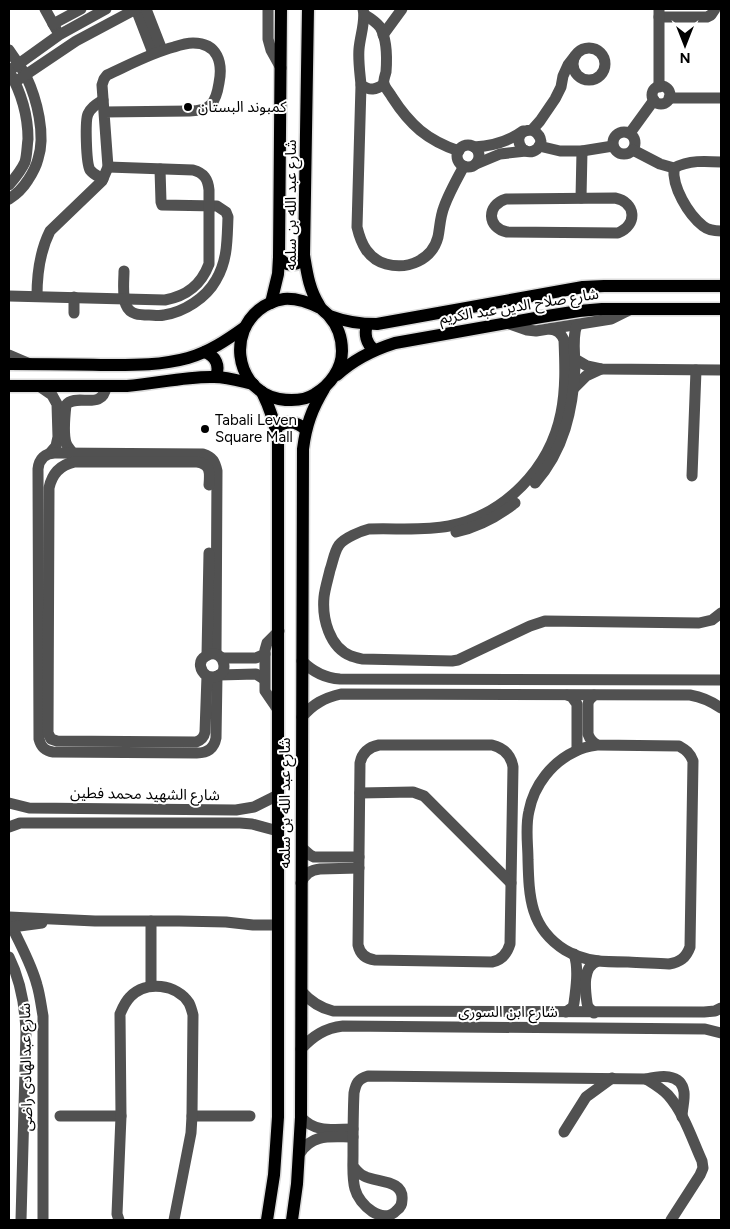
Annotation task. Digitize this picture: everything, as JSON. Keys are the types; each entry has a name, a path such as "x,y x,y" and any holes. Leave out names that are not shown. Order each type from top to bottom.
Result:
{"main road":[{"name":"شارع عبد الله بن سلمه","path":"271,303 278,274 279,257 281,9"},
{"name":"شارع عبد الله بن سلمه","path":"308,9 304,255 307,277 312,293 325,312"},
{"path":"279,257 283,262 293,265 299,263 304,255"},
{"name":"شارع صلاح الدين عبد الكريم","path":"325,312 345,322 385,323 588,286 721,286"},
{"path":"9,386 127,386 216,376 235,379 258,388 274,398 287,401 300,400 313,396 324,389 333,379 339,367 342,354 341,340 337,328 325,312 308,302 296,299 283,299 260,309 251,317 241,339 241,363 246,375 258,388"},
{"name":"شارع صلاح الدين عبد الكريم","path":"333,379 346,366 361,356 396,343 579,311 602,309 721,309"},
{"path":"366,324 368,344 374,350"},
{"path":"9,364 144,365 167,362 205,352 228,340 245,327"},
{"path":"205,352 213,356 215,360 218,368 216,376"},
{"name":"شارع عبد الله بن سلمه","path":"258,388 270,408 278,441 277,1146 266,1220"},
{"name":"شارع عبد الله بن سلمه","path":"292,1220 300,1153 301,1117 303,449 308,420 324,389"},
{"path":"276,428 284,423 293,422 306,430"},
{"path":"278,734 302,734"}],"street":[{"path":"45,9 59,35"},
{"path":"53,24 82,9"},
{"path":"12,68 59,35 106,9"},
{"path":"15,82 76,41 136,9 158,52"},
{"path":"146,9 158,52"},
{"path":"268,9 268,39 271,50 281,68"},
{"path":"383,35 402,9"},
{"path":"659,87 659,13 707,17 716,9"},
{"path":"364,12 381,29 386,62 384,84 400,110 420,131 445,146 459,151"},
{"path":"364,12 359,50 362,85 357,228 364,247 370,255 382,263 397,266 413,264 427,256 434,247 438,237 446,200 470,165 478,160 478,150 474,147"},
{"path":"37,296 39,267 50,231 96,187 103,179 108,167 104,106 102,85 104,79 107,75 158,52 191,43 200,43 210,47 221,63 221,73 217,97 208,106 197,111 104,106 96,104 91,110 87,116 87,159 89,168 95,175 103,179"},
{"path":"526,151 519,144 518,139 520,135 528,130 548,110 561,87 568,65 578,52 590,48 598,50 603,55 606,62 600,76 594,80 586,80 561,87"},
{"path":"9,50 15,82 26,112 28,129 25,162 9,185"},
{"path":"575,56 574,71 579,77 586,80"},
{"path":"9,199 24,186 32,174 38,160 41,145 41,130 36,100 26,75 12,68"},
{"path":"362,85 373,89 379,88 384,84"},
{"path":"669,98 670,95 665,88 659,87 653,92 652,98 658,104 663,104 669,98 721,98"},
{"path":"630,133 654,100"},
{"path":"528,130 537,132 541,141 536,150 531,152 517,151 500,154 470,165 461,163 458,160 459,151 464,146 474,147 495,145 528,130"},
{"path":"619,133 630,133 635,139 635,147 626,154 618,152 614,146 614,138 619,133"},
{"path":"539,146 560,151 582,151 614,146"},
{"path":"633,150 653,161 674,168 691,162 721,162"},
{"path":"581,198 582,151"},
{"path":"9,296 165,300 183,294 199,282 205,274 208,264 209,183 205,176 193,170 108,167"},
{"path":"674,168 674,183 693,216 704,227 713,231 721,231"},
{"path":"124,271 124,298 126,306 131,312 138,315 164,315 179,311 193,304 206,294 222,267 227,244 228,217 222,208 217,206 162,205 160,202 160,169"},
{"path":"506,198 581,198 620,199 629,206 632,212 631,223 628,228 618,233 507,232 502,231 493,224 491,213 493,208 500,200 506,198"},
{"path":"74,297 74,313"},
{"path":"507,323 531,331 550,329 614,319 631,309"},
{"path":"571,380 570,346 577,325"},
{"path":"550,329 559,332 570,346 575,359 558,425 548,451 532,474 513,495 496,507 453,529 369,529 361,531 342,542 336,551 326,584 324,598 324,612 331,638 349,656 362,659 446,661 458,660 530,626 545,622 699,624 712,620 721,613"},
{"path":"9,355 32,364"},
{"path":"575,359 587,366 601,369 721,370"},
{"path":"571,380 601,369"},
{"path":"692,476 696,370"},
{"path":"39,386 48,391 66,409 65,438 74,457"},
{"path":"44,584 38,469 41,459 56,446 58,437 58,409 62,403 71,400 97,399 104,392 106,386"},
{"path":"50,453 74,457 201,463 205,465 209,472 213,521 215,656 224,665 224,669 214,676"},
{"path":"74,457 57,471 50,482 44,584 39,739 42,747 49,751 137,747 203,753 212,748 216,738 214,676"},
{"path":"278,710 265,691 264,650 267,643 279,631"},
{"path":"264,654 256,658 215,656 202,660 200,664 202,671 214,676 256,674 264,679"},
{"path":"302,661 323,676 340,679 721,680"},
{"path":"302,717 319,701 341,694 690,695 700,696 721,708"},
{"path":"567,695 572,697 577,704 583,729 598,746"},
{"path":"577,750 588,704 594,695"},
{"path":"492,745 503,749 510,756 513,767 510,944 506,954 497,961 372,960 364,956 358,945 359,863 361,758 366,750 374,746 492,745"},
{"path":"598,746 679,746 686,749 690,754 693,767 691,941 688,953 680,961 669,964 590,960 574,954 555,942 535,914 529,892 527,824 532,800 537,788 552,768 577,750 598,746"},
{"path":"360,793 413,792 424,796 511,883"},
{"name":"شارع الشهيد محمد فطين","path":"9,803 29,808 236,810 254,806 278,795"},
{"name":"شارع الشهيد محمد فطين","path":"9,827 20,823 240,823 278,831"},
{"path":"302,848 314,857 359,863"},
{"path":"301,883 308,873 314,870 359,863"},
{"path":"10,921 31,925 54,920 226,922 252,918 278,921"},
{"name":"شارع عبدالهادى راضى","path":"10,921 37,984 43,1016 42,1220"},
{"path":"151,921 151,986"},
{"path":"566,1012 573,1007 574,1003 577,963 574,954"},
{"name":"شارع عبدالهادى راضى","path":"9,957 18,977 26,1014 21,1220"},
{"path":"594,1012 586,1003 586,973 590,965 598,961"},
{"path":"119,1220 120,1014 124,1004 131,995 140,989 151,986 173,989 182,995 189,1004 193,1014 191,1133 174,1220"},
{"name":"شارع ابن السورى","path":"302,992 312,1002 333,1011 611,1013 704,1012 715,1011 721,1008"},
{"path":"453,1012 453,1026"},
{"path":"611,1013 611,1027"},
{"name":"شارع ابن السورى","path":"301,1049 324,1030 343,1026 611,1027 706,1029 721,1032"},
{"path":"353,1166 364,1176 387,1182 401,1192 400,1208 394,1214 385,1216 375,1214 363,1203 354,1188 353,1166 354,1093 355,1085 361,1078 368,1076 646,1079 666,1076 678,1080 682,1085 684,1091 682,1117"},
{"path":"574,1078 583,1086 586,1097"},
{"path":"564,1132 586,1097 612,1078"},
{"path":"646,1079 657,1086 676,1105 702,1161 703,1168 700,1175 671,1220"},
{"path":"60,1116 121,1116"},
{"path":"192,1116 250,1116"},
{"path":"301,1117 310,1125 321,1129 353,1133"},
{"path":"300,1153 308,1142 314,1139 353,1133"}],"place":[{"name":"كمبوند البستان","path":"188,107"},
{"name":"Tabali Leven Square Mall","path":"205,429"}]}
